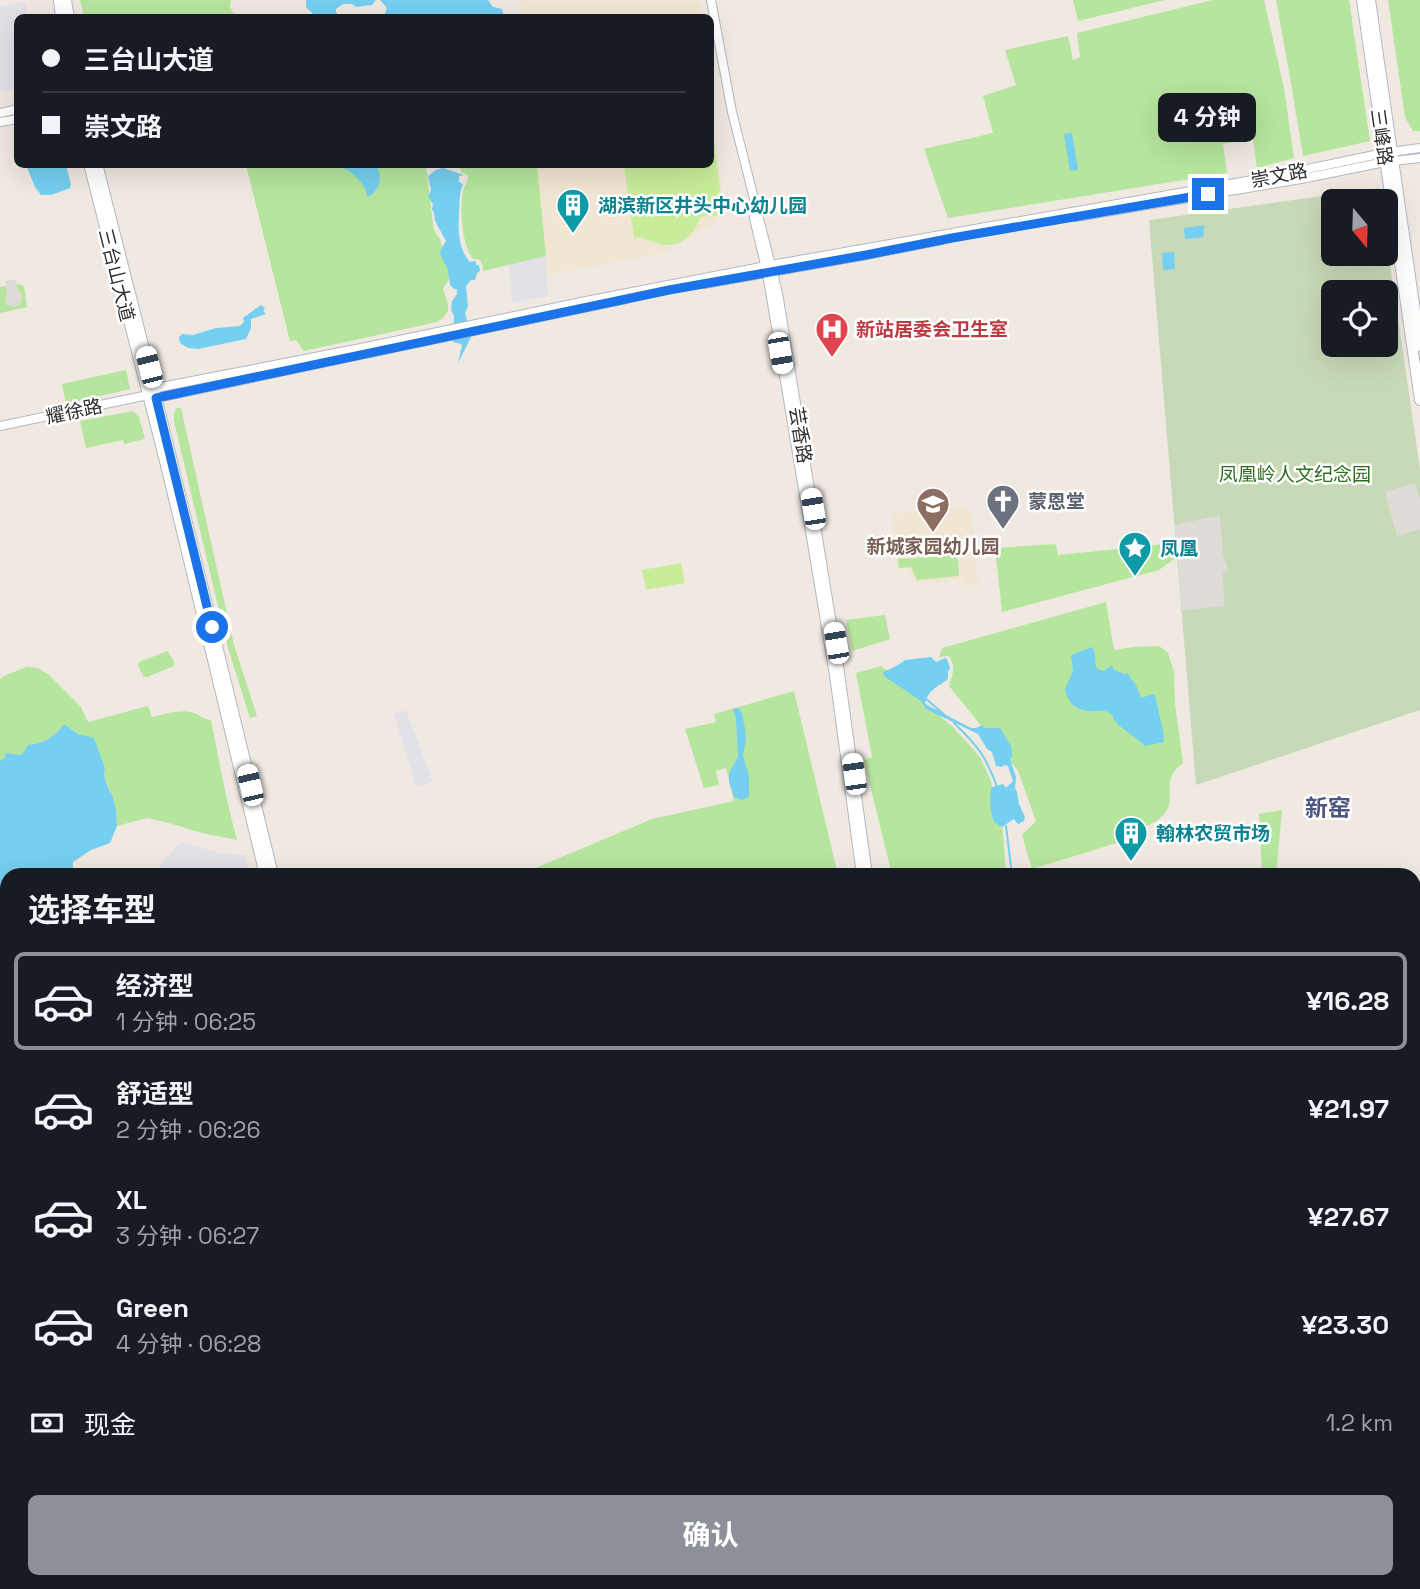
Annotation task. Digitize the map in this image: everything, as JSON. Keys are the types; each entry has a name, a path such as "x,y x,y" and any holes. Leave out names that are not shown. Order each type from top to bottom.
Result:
{"main road":[{"name":"三峰路","path":"1362,0 1420,346"},
{"name":"三峰路","path":"1370,0 1420,400"},
{"name":"三台山大道","path":"90,168 151,394 271,868"},
{"name":"三台山大道","path":"98,168 263,868"}],"street":[{"name":"芸香路","path":"714,20 732,112 769,269 833,672 860,868"},
{"name":"崇文路","path":"151,394 769,269 1388,157 1420,148"},
{"name":"崇文路","path":"1388,157 1420,158"},
{"name":"芸香路","path":"769,269 778,293 841,673 867,868"},
{"name":"耀徐路","path":"0,426 151,394"}],"shaded area":[{"path":"520,0 699,0 701,14 522,14"},
{"path":"25,2 27,14 14,14 14,89 0,92 0,6"},
{"path":"714,122 725,216 664,253 547,275 536,168 714,168"},
{"path":"546,256 548,296 512,303 509,264"},
{"path":"15,279 22,300 14,307 5,301 5,281"},
{"path":"1415,483 1420,500 1420,529 1397,536 1385,492"},
{"path":"967,506 971,513 978,585 965,586 963,579 929,584 915,583 909,568 898,570 893,513"},
{"path":"1220,515 1223,554 1228,570 1223,572 1224,606 1182,610 1175,525"},
{"path":"406,710 433,782 416,787 394,714"},
{"path":"182,842 220,853 245,855 248,868 160,868"}],"green space":[{"path":"80,0 231,0 230,7 234,14 83,14"},
{"path":"1073,0 1165,0 1078,21"},
{"path":"1213,0 1264,0 1284,88 1294,158 1257,168 1253,139 1223,144 1227,173 948,218 924,149 993,133 983,96 1016,85 1005,50 1068,36 1073,60 1080,57 1077,33"},
{"path":"1276,0 1349,0 1370,141 1303,156"},
{"path":"1388,0 1420,0 1420,131 1413,131 1405,117"},
{"path":"714,141 723,215 700,217 689,236 671,245 634,238 624,168 714,168"},
{"path":"247,168 426,168 434,231 440,239 450,278 443,289 448,304 446,314 437,322 304,351 296,340 290,341"},
{"path":"460,168 537,168 546,256 483,271 480,260 472,258 464,235 462,198 468,175 461,172"},
{"name":"凤凰岭人文纪念园","path":"1321,196 1321,266 1390,266 1392,280 1321,280 1321,357 1398,357 1398,319 1420,469 1420,710 1196,785 1149,220"},
{"path":"18,284 24,286 27,307 0,313 0,287"},
{"path":"126,370 130,389 66,404 62,384"},
{"path":"177,408 181,408 234,645 257,716 250,718 228,648 174,421"},
{"path":"133,411 139,417 145,439 124,444 123,440 86,448 80,421"},
{"path":"1176,543 1177,557 1159,570 1002,612 995,548 1056,544 1058,555"},
{"path":"955,555 959,576 917,580 911,567 899,568 898,559"},
{"path":"681,563 685,583 646,590 642,570"},
{"path":"1106,602 1114,650 1159,646 1168,653 1174,672 1175,704 1183,763 1171,776 1170,801 1165,813 1123,841 1032,868 1022,835 1036,821 1018,771 949,686 953,667 949,656 939,657 942,648"},
{"path":"885,615 890,639 852,651 846,620"},
{"path":"168,651 174,666 147,677 143,676 139,662"},
{"path":"881,666 953,727 980,757 991,781 1003,833 1006,868 890,868 864,760 872,757 856,673"},
{"path":"27,667 38,668 49,675 81,707 88,722 148,706 152,717 185,711 211,720 237,840 147,818 117,826 116,810 104,775 105,768 78,734 64,724 49,739 28,745 0,827 0,679"},
{"path":"794,691 836,868 536,868 652,819 734,801 726,768 716,771 719,785 704,788 685,729 716,722 714,714"},
{"path":"1282,810 1277,868 1262,868 1259,814"}],"water":[{"path":"306,0 376,0 372,5 356,7 343,4 336,9 337,14 313,14 306,7"},
{"path":"380,0 488,0 493,7 502,9 503,14 385,14 387,8"},
{"path":"1072,133 1078,170 1070,171 1064,134"},
{"path":"27,168 67,168 70,188 51,195 41,195"},
{"path":"342,168 378,168 380,182 374,193 367,196 358,178"},
{"path":"443,168 464,175 459,176 459,182 463,184 460,238 466,257 470,262 476,261 480,271 475,280 471,280 466,286 468,306 465,313 471,337 458,363 462,346 453,342 454,316 451,310 457,289 450,285 448,270 440,254 446,241 435,221 433,204 428,197 431,190 428,176"},
{"path":"1206,225 1203,230 1204,237 1185,239 1184,228"},
{"path":"1174,252 1175,269 1163,270 1162,253"},
{"path":"261,305 266,314 251,319 251,328 246,339 198,349 188,348 180,343 179,337 182,334 193,335 216,328 240,326 244,322 243,318"},
{"path":"1092,647 1097,669 1104,671 1112,665 1113,669 1127,673 1141,698 1155,695 1164,742 1145,746 1118,724 1113,715 1105,711 1082,710 1071,703 1065,689 1073,671 1071,655"},
{"path":"931,657 936,662 947,659 950,668 948,679 931,692 925,704 971,728 982,725 984,728 1000,728 1011,746 1010,759 1016,777 1015,788 1024,821 1018,824 1014,819 1002,827 994,822 990,800 992,787 1003,784 1006,788 1013,781 1008,766 996,766 992,752 987,749 978,734 926,709 921,701 884,676 883,672 905,660"},
{"path":"738,708 742,713 745,729 743,756 749,776 749,797 742,800 734,797 729,782 729,773 738,757 733,709"},
{"path":"64,724 78,734 94,738 116,810 117,826 110,843 91,850 73,862 73,868 0,868 0,761 6,753 22,755 28,745 49,739"}],"waterway":[{"path":"925,698 947,717"},
{"path":"954,723 980,752 997,787"},
{"path":"1006,826 1011,867"}],"place":[{"name":"湖滨新区井头中心幼儿园","path":"573,235"},
{"name":"新站居委会卫生室","path":"832,359"},
{"name":"蒙恩堂","path":"1003,531"},
{"name":"新城家园幼儿园","path":"933,534"},
{"name":"凤凰","path":"1135,578"},
{"name":"翰林农贸市场","path":"1131,863"}],"district":[{"name":"新窑","path":"1328,808"}],"route":[{"path":"212,627 156,398 669,290 1208,194"}]}
